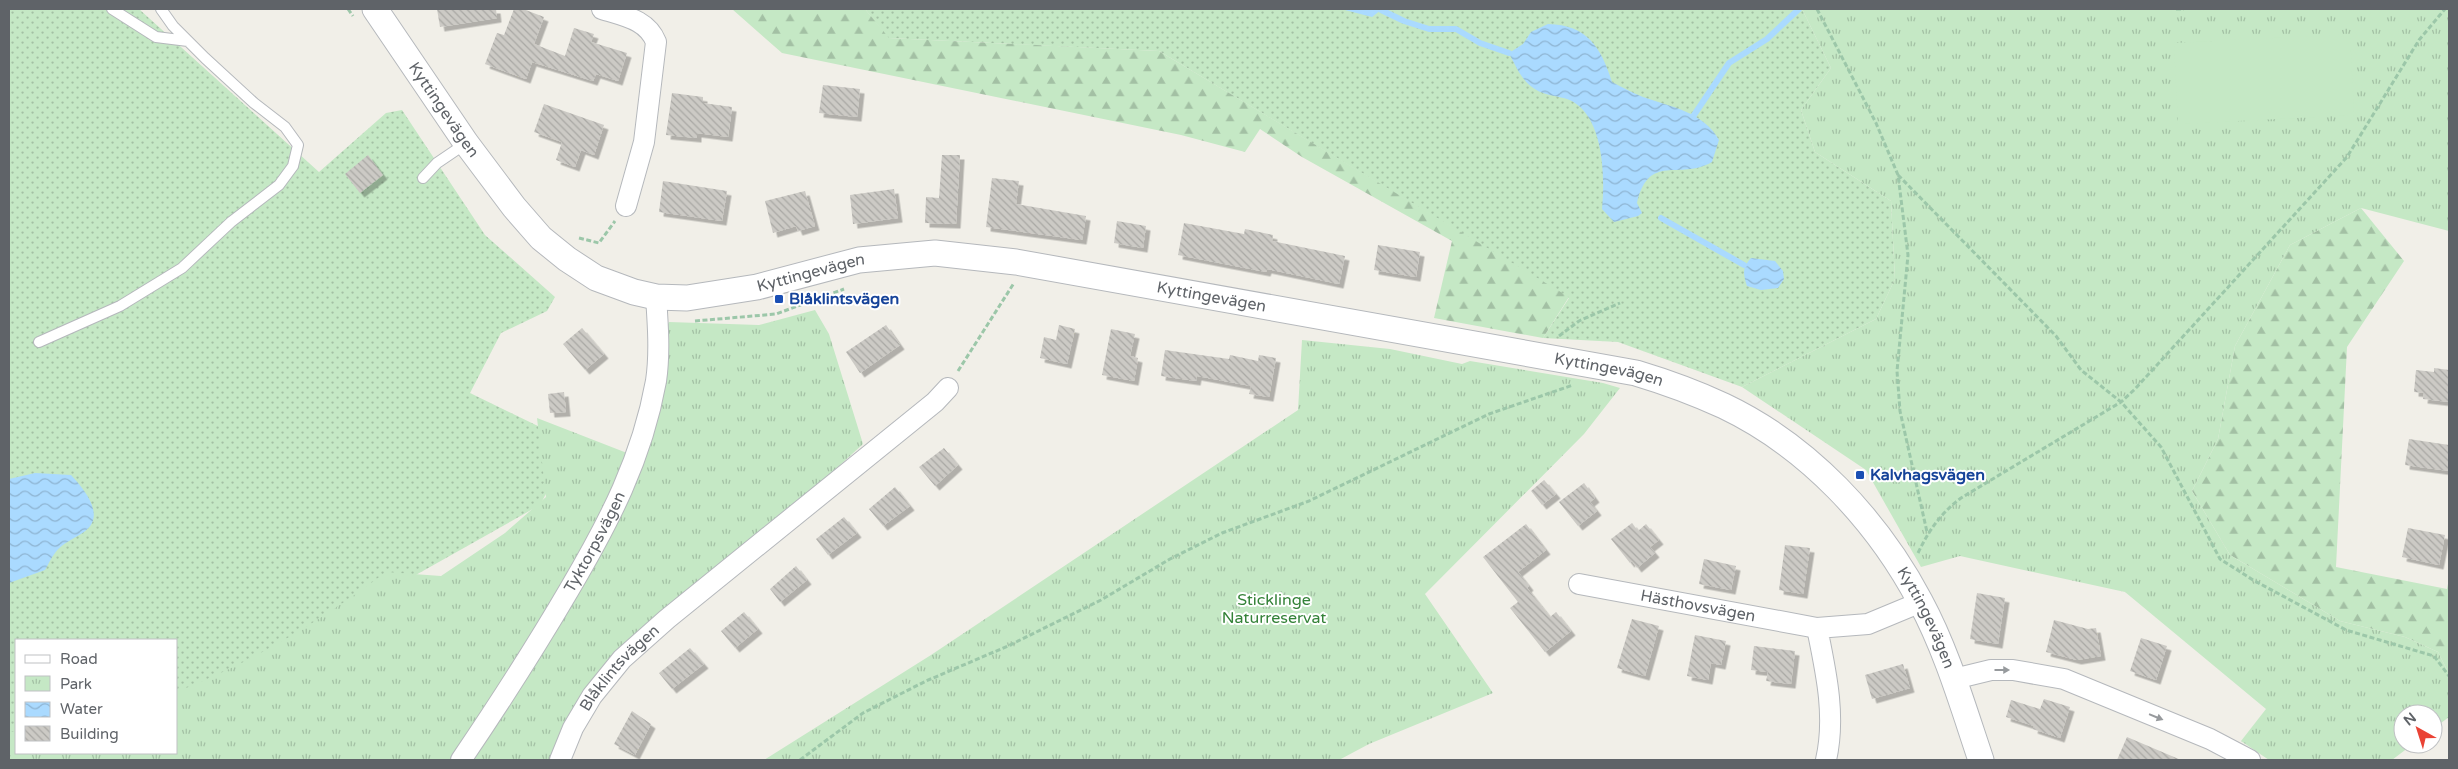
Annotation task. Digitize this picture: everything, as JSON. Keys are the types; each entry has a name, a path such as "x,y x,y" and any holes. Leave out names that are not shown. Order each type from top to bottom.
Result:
{"street":[{"name":"Kyttingevägen","path":"375,9 466,143 514,207 541,238 560,254 596,278 634,292 656,297 698,296 757,287 859,260 935,254 1016,262 1542,354 1636,373 1682,388 1726,407 1768,431 1807,460 1842,493 1874,530 1921,602 1954,680 1981,760"},
{"path":"602,9 641,22 652,32 656,42 644,142 626,206"},
{"name":"Tyktorpsvägen","path":"462,760 531,655 602,535 624,488 640,444 656,380 658,335 656,297"},
{"name":"Blåklintsvägen","path":"560,760 573,728 592,696 622,660 667,619 935,402 948,388"},
{"name":"Hästhovsvägen","path":"1579,584 1816,628 1868,624 1921,602"},
{"path":"1816,628 1828,679 1831,728 1826,760"},
{"path":"1954,680 1991,670 2013,670 2064,679 2210,739 2250,760"}],"lane":[{"path":"112,9 156,37 188,41"},
{"path":"39,342 120,306 182,268 231,222 279,184 293,166 298,145 284,127 254,103 188,41 161,9"},
{"path":"423,178 437,163 466,143"}],"path":[{"path":"1817,9 1876,123 1898,175 1908,255 1899,331 1898,379 1900,411 1928,533 1946,509 1961,498 2121,402 2148,375 2347,157 2419,40 2445,9"},
{"path":"2176,9 2184,9"},
{"path":"1898,175 2056,336 2080,370 2121,402 2160,447 2220,559 2253,580 2346,630 2434,656 2449,676"},
{"path":"572,236 599,243 626,206"},
{"path":"948,388 1017,278"},
{"path":"1542,354 1554,340 1579,321 1620,303"},
{"path":"800,760 863,713 926,681 1008,646 1100,600 1170,559 1222,532 1309,501 1489,414 1581,382"}],"green space":[{"path":"9,9 139,9 319,172 386,113 402,110 485,235 555,297 547,311 501,333 470,393 573,443 540,505 178,709 178,639 15,639 15,754 9,760"},
{"path":"732,9 865,9 889,38 1159,51 1569,297 1543,338 1434,318 1452,241 1302,157 1260,129 1245,152 1181,135 782,53"},
{"path":"865,9 1802,9 1831,68 1801,110 1815,152 1891,201 1895,279 1876,319 1742,387 1618,342 1543,338 1569,298 1159,51 888,38"},
{"path":"1802,9 2449,9 2449,231 2361,208 2290,245 2235,346 2218,439 2192,491 2230,555 2340,621 2405,637 2438,652 2449,674 2449,717 2443,722 2443,704 2393,704 2393,754 2400,754 2392,760 2269,760 2241,741 2266,709 2125,592 1960,556 1921,567 1866,470 1742,387 1876,319 1895,279 1891,201 1815,152 1801,110 1831,68"},
{"path":"2350,34 2354,115 2178,124 2174,43"},
{"path":"2361,208 2404,261 2347,347 2336,567 2447,589 2449,578 2449,674 2438,652 2405,637 2340,621 2230,555 2192,491 2218,439 2235,346 2290,245"},
{"path":"815,310 829,334 863,444 803,499 641,630 551,760 9,760 9,732 15,732 15,754 178,754 178,691 259,654 286,639 337,607 386,572 441,576 505,533 546,497 537,418 627,453 669,322 759,325"},
{"name":"Sticklinge Naturreservat","path":"1302,340 1390,349 1462,364 1470,361 1603,383 1620,388 1584,434 1425,594 1493,693 1369,744 1339,760 764,760 931,655 1298,410"}],"water":[{"path":"1341,9 1379,9 1381,10 1372,17"},
{"path":"1548,24 1561,25 1573,29 1590,40 1603,58 1612,82 1643,97 1686,112 1705,123 1719,140 1712,162 1700,167 1667,170 1657,173 1649,178 1642,187 1637,203 1642,213 1638,216 1614,222 1602,209 1602,167 1597,137 1592,123 1585,112 1572,101 1546,94 1527,83 1509,53 1523,44 1531,32"},
{"path":"1751,258 1775,261 1783,271 1784,279 1778,288 1761,290 1747,286 1744,271"},
{"path":"35,473 71,475 87,495 94,518 91,526 58,550 45,570 9,583 9,479"}],"building":[{"path":"437,9 496,9 497,18 440,27"},
{"path":"514,9 523,9 544,17 534,44 565,56 574,28 594,34 591,42 627,53 618,81 596,74 593,81 532,62 526,79 485,64 497,33 504,35"},
{"path":"823,85 860,89 857,117 819,113"},
{"path":"672,93 703,97 703,103 732,107 728,137 697,133 697,138 666,135"},
{"path":"544,104 604,125 594,155 581,150 575,167 556,160 562,142 534,132"},
{"path":"368,155 383,175 360,193 345,174"},
{"path":"942,155 960,155 956,224 925,223 926,197 939,198"},
{"path":"992,178 1019,181 1016,204 1086,216 1082,240 986,227"},
{"path":"663,181 727,191 722,221 659,212"},
{"path":"894,189 898,218 853,224 850,195"},
{"path":"805,191 815,226 798,231 796,226 773,233 765,201"},
{"path":"1117,221 1146,226 1143,248 1114,243"},
{"path":"1184,223 1244,234 1245,229 1273,235 1272,241 1345,256 1339,284 1267,269 1266,272 1178,255"},
{"path":"1378,245 1420,252 1416,277 1374,270"},
{"path":"886,325 900,345 860,373 846,352"},
{"path":"1059,325 1075,329 1067,364 1040,358 1044,337 1056,340"},
{"path":"582,328 604,354 585,370 563,344"},
{"path":"1111,329 1135,334 1130,356 1138,358 1134,381 1102,375"},
{"path":"1165,350 1229,359 1230,355 1258,361 1259,355 1276,358 1269,397 1249,394 1251,386 1197,376 1196,381 1161,376"},
{"path":"2434,368 2449,370 2449,402 2423,399 2424,393 2414,392 2416,370 2434,372"},
{"path":"564,392 566,412 550,413 548,394"},
{"path":"2409,439 2449,445 2449,471 2405,465"},
{"path":"944,448 958,465 935,486 919,467"},
{"path":"1544,480 1556,494 1542,505 1531,491"},
{"path":"1584,483 1595,498 1590,502 1597,511 1578,526 1559,502"},
{"path":"895,487 910,506 883,526 869,509"},
{"path":"844,517 857,533 828,555 816,539"},
{"path":"1632,523 1638,531 1646,524 1659,540 1650,547 1655,553 1637,568 1632,561 1630,563 1611,539"},
{"path":"1526,524 1546,550 1518,572 1529,586 1527,588 1550,617 1556,612 1571,631 1545,652 1510,608 1518,602 1483,557"},
{"path":"2408,528 2445,535 2439,565 2402,557"},
{"path":"1785,545 1810,548 1803,594 1779,590"},
{"path":"1704,559 1736,566 1731,590 1699,584"},
{"path":"796,566 807,580 780,602 770,589"},
{"path":"1977,593 2005,598 1998,644 1970,639"},
{"path":"744,612 758,629 735,648 721,631"},
{"path":"1632,619 1659,626 1645,676 1617,668"},
{"path":"2054,620 2088,629 2096,628 2101,656 2077,660 2046,652"},
{"path":"1695,635 1726,641 1721,665 1711,663 1708,680 1687,676"},
{"path":"2141,638 2167,646 2156,680 2130,671"},
{"path":"1754,646 1795,651 1791,684 1766,681 1768,672 1751,670"},
{"path":"690,648 704,664 672,689 659,673"},
{"path":"1903,664 1910,688 1872,699 1865,675"},
{"path":"2044,699 2070,707 2060,738 2033,729 2034,726 2006,717 2011,700 2040,709"},
{"path":"632,711 651,724 635,755 614,744"},
{"path":"2127,737 2181,760 2117,760"}],"waterway":[{"path":"1694,115 1729,63 1767,39 1799,9"},
{"path":"1381,10 1404,21 1429,29 1456,29 1480,43 1509,53"},
{"path":"1661,218 1744,265"}],"place":[{"name":"Blåklintsvägen","path":"779,299"},
{"name":"Kalvhagsvägen","path":"1860,475"}]}
